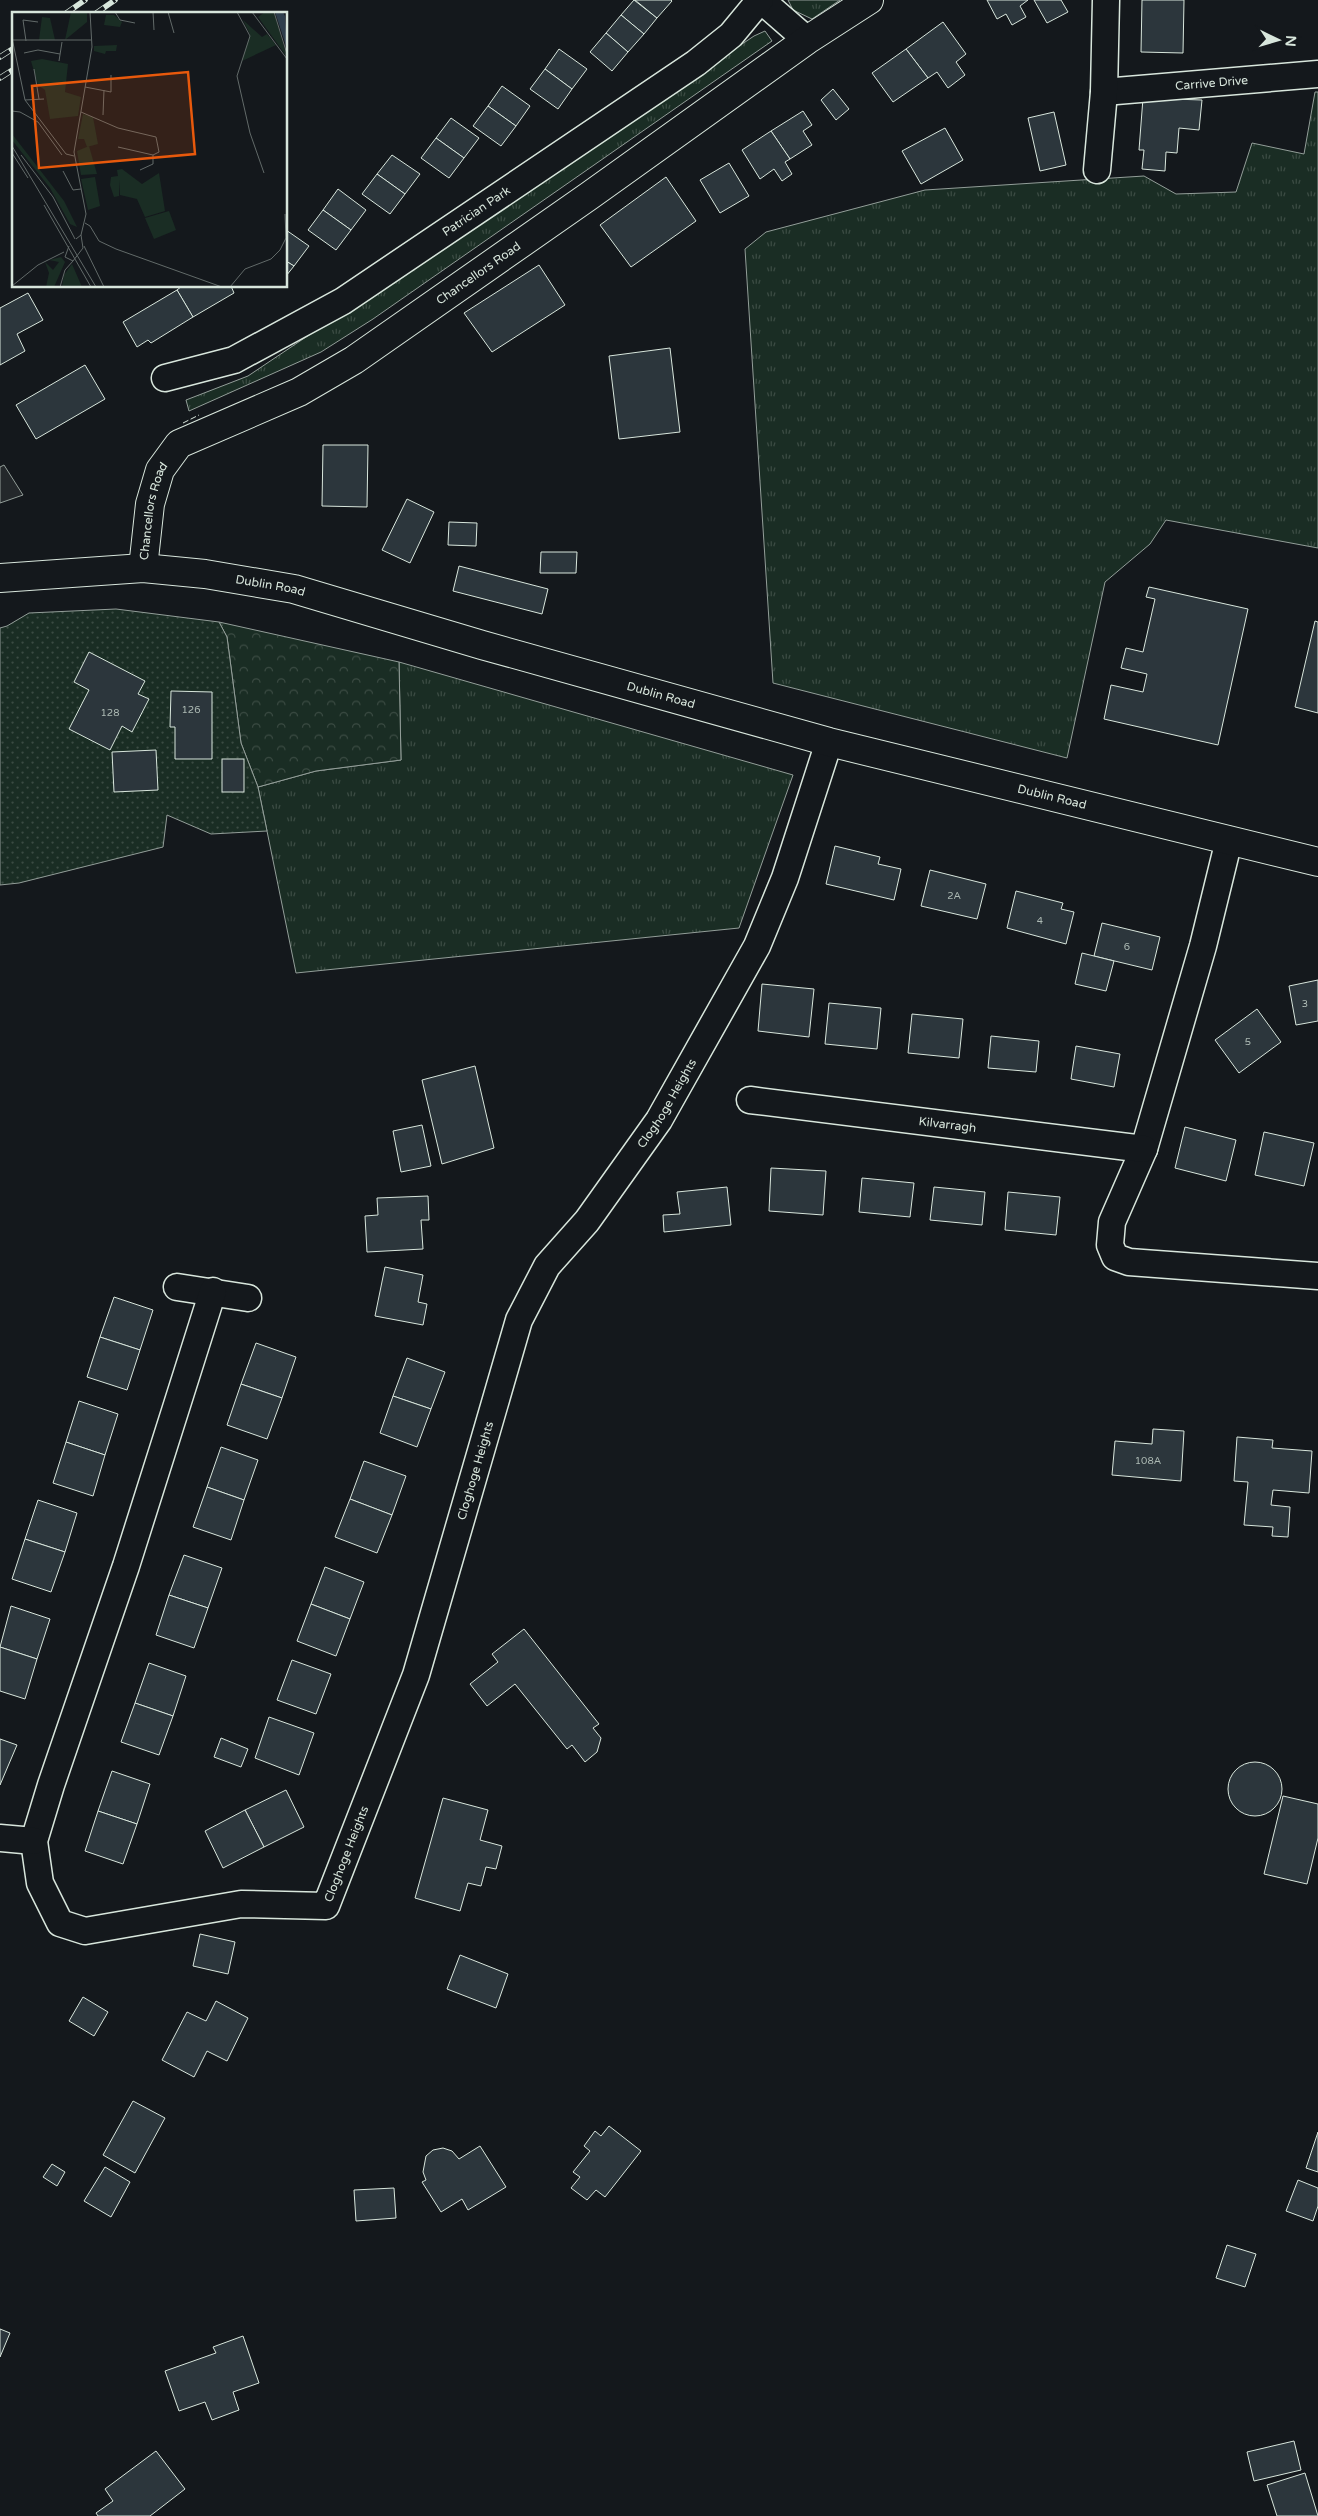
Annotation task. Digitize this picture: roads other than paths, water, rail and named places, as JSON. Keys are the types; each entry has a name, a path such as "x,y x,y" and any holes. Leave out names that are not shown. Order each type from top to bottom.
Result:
{"main road":[{"name":"Chancellors Road","path":"143,568 152,497 160,470 179,444 299,392 354,360 589,196 807,40 869,0"},
{"name":"Dublin Road","path":"0,578 143,568 206,574 294,589 482,645 829,742 1318,862"}],"street":[{"name":"Patrician Park","path":"165,378 234,360 343,301 696,64 731,35 761,0 807,40"},
{"path":"1097,170 1104,92 1106,0"},
{"name":"Carrive Drive","path":"1104,92 1318,74"},
{"name":"Cloghoge Heights","path":"213,1292 126,1566 51,1785 34,1841 40,1883 60,1922 85,1930 241,1904 326,1906 416,1675 519,1320 547,1266 587,1220 659,1120 757,946 785,878 829,742"},
{"path":"1229,840 1203,946 1144,1149 1112,1222 1110,1244 1115,1258 1138,1262 1318,1276"},
{"name":"Kilvarragh","path":"750,1100 1144,1149"},
{"path":"177,1287 248,1298"},
{"path":"0,1838 34,1841"}],"railway":[{"path":"68,12 85,0"},
{"path":"98,12 115,0"},
{"path":"0,57 12,49"},
{"path":"0,78 12,70"}]}
